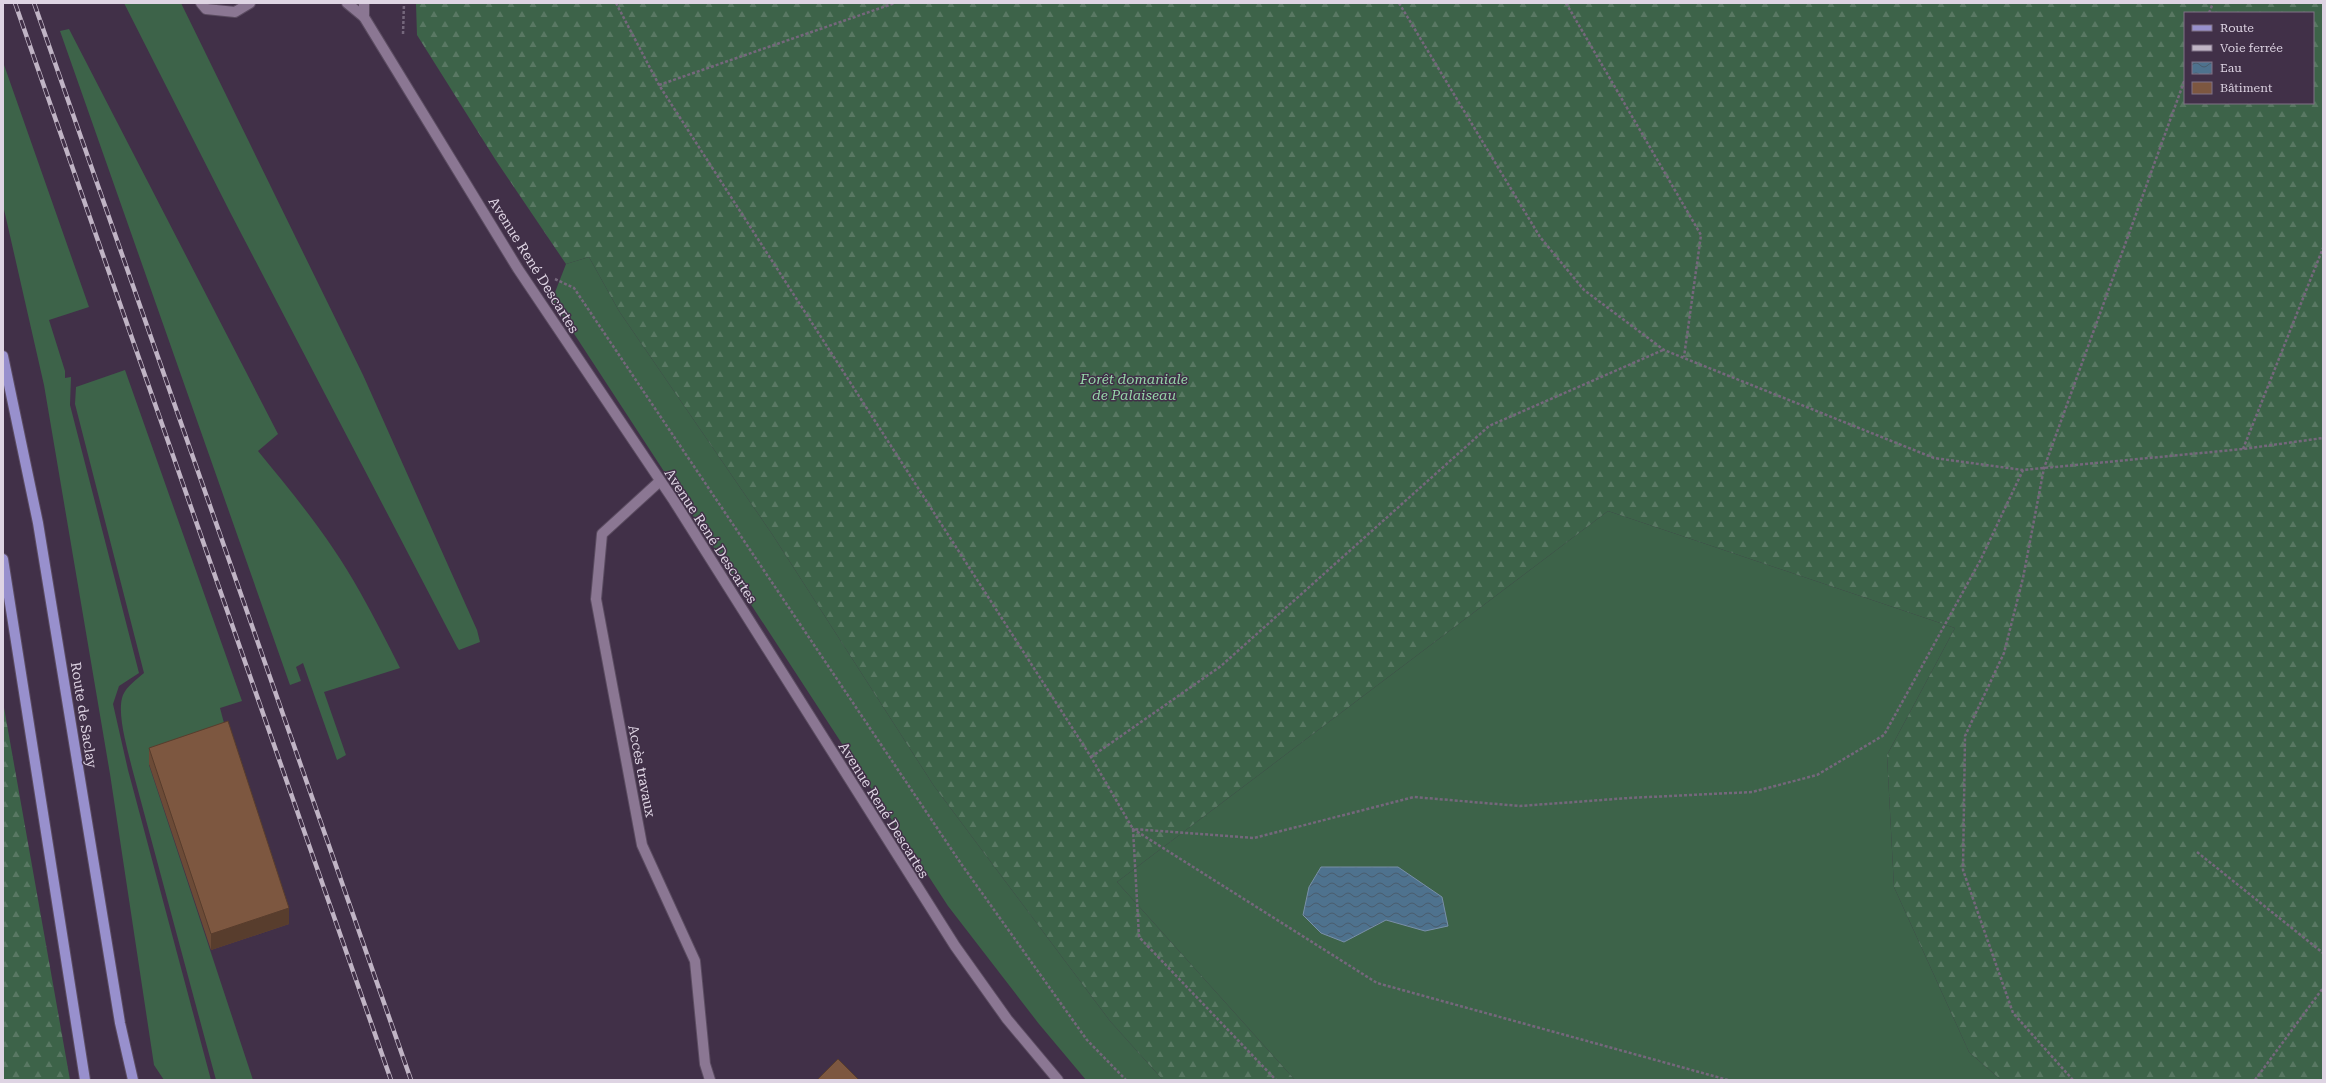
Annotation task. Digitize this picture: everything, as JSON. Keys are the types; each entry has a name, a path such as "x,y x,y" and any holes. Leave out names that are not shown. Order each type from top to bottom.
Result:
{"main road":[{"name":"Route de Saclay","path":"3,356 38,523 120,1023 133,1080"},
{"path":"3,559 85,1080"}],"street":[{"path":"201,3 206,8 235,12 250,3"},
{"name":"Avenue René Descartes","path":"347,3 364,17 518,269 660,481 955,946 1007,1019 1058,1080"},
{"path":"364,3 364,17"},
{"name":"Accès travaux","path":"660,481 602,534 596,599 642,845 695,961 705,1064 710,1080"}],"path":[{"path":"616,3 659,85 1091,757 1133,829 1139,937 1276,1080"},
{"path":"659,85 895,3"},
{"path":"1399,3 1540,237 1584,290 1664,350 1934,458 2023,470 2243,449 2323,438"},
{"path":"1566,3 1701,235 1684,357"},
{"path":"2074,1080 2013,1013 1963,870 1965,736 2004,653 2023,578 2044,468 2184,82"},
{"path":"2243,449 2323,248"},
{"path":"554,279 574,288 962,865 1087,1040 1126,1080"},
{"path":"1091,757 1221,666 1489,426 1664,350"},
{"path":"1133,829 1254,838 1414,797 1520,806 1752,792 1817,775 1884,735 1980,561 2023,470"},
{"path":"1133,829 1377,983 1728,1080"},
{"path":"2197,852 2323,953"},
{"path":"2255,1080 2323,988"}],"green space":[{"path":"124,3 181,3 363,375 477,630 480,642 459,650 457,647 231,214"},
{"name":"Forêt domaniale de Palaiseau","path":"416,3 2323,3 2323,1080 2001,1080 1969,1052 1894,887 1887,755 1955,628 1608,511 1117,882 1295,1080 1163,1080 1110,1021 934,786 772,534 619,311 589,257 566,264 495,159 417,35"},
{"path":"69,29 278,434 258,451 299,502 349,573 400,668 324,692 346,755 337,760 303,663 296,667 301,681 290,685 60,31"},
{"path":"3,62 89,307 49,320 65,371 65,378 71,377 70,405 139,673 119,686 113,704 128,770 211,1080 164,1080 154,1065 110,774 44,385 3,205"},
{"path":"589,257 619,311 772,534 934,786 1110,1021 1163,1080 1086,1080 1039,1024 948,906 552,300 566,264"},
{"path":"125,370 242,701 220,708 228,738 149,765 253,1080 216,1080 123,732 121,702 123,695 144,673 75,404 76,387"},
{"path":"1608,511 1955,628 1887,755 1894,887 1969,1052 2001,1080 1295,1080 1117,882"},
{"path":"3,702 70,1080 3,1080"}],"water":[{"path":"1321,867 1398,867 1442,897 1448,926 1425,931 1386,920 1344,942 1321,933 1303,915 1309,887"}],"building":[{"path":"228,721 289,908 211,934 149,748"},
{"path":"838,1059 859,1080 817,1080"}],"railway":[{"path":"15,3 391,1080"},
{"path":"34,3 411,1080"}]}
